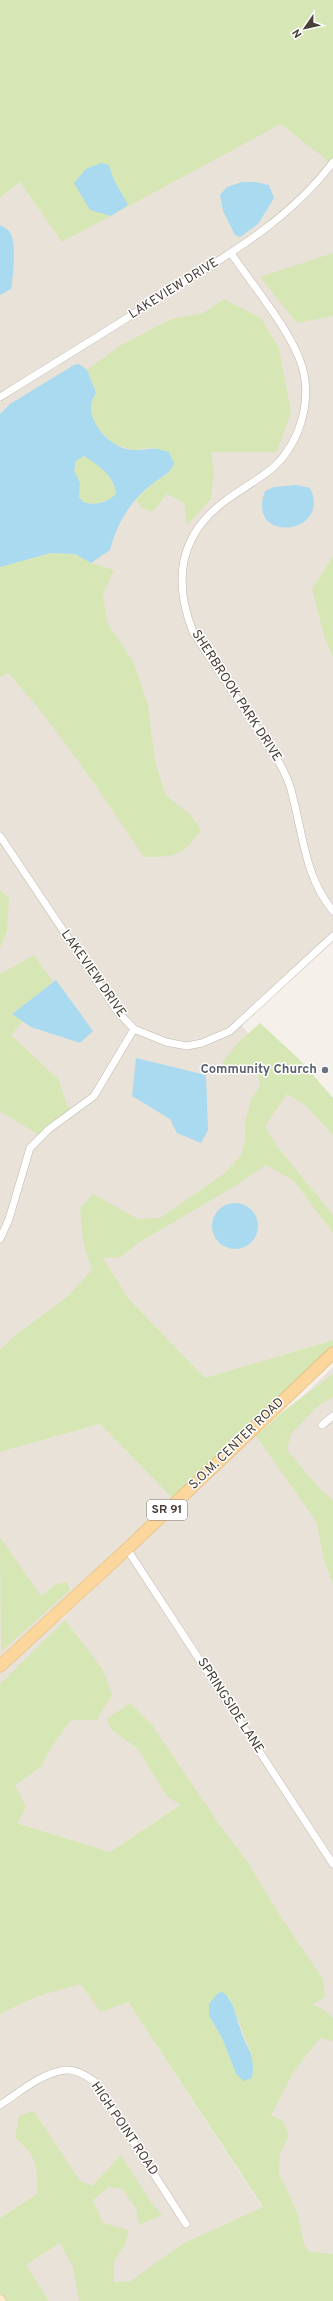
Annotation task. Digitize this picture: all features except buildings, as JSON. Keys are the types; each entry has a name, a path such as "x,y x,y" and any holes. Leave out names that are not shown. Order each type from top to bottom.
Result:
{"main road":[{"name":"S.O.M. CENTER ROAD","path":"0,1666 127,1549 333,1352"}],"street":[{"name":"LAKEVIEW DRIVE","path":"0,398 231,253 295,205 318,183 333,162"},
{"name":"SHERBROOK PARK DRIVE","path":"231,253 292,342 302,366 307,397 301,425 286,452 274,466 210,513 194,534 184,556 181,583 185,611 193,632 280,764 291,788 307,864 315,885 333,911"},
{"name":"LAKEVIEW DRIVE","path":"0,836 109,999 134,1029 166,1042 187,1046 216,1038 230,1031 247,1017 333,936"},
{"path":"0,1239 9,1219 30,1148 49,1129 94,1096 134,1029"},
{"path":"322,1425 333,1416"},
{"name":"SPRINGSIDE LANE","path":"127,1549 333,1864"},
{"name":"HIGH POINT ROAD","path":"0,2105 41,2078 66,2070 82,2073 94,2081 186,2224"}],"shaded area":[{"path":"252,0 333,0 333,628 325,639 333,658 333,936 240,1023 288,1082 333,1130 333,1340 205,1378 128,1298 0,1386 0,198"},
{"path":"333,1367 333,2254 308,2251 289,2220 180,1805 110,1852 17,1823 0,1797 0,1452 100,1424 176,1502 56,1614 60,1621 189,1497 256,1426 263,1435"},
{"path":"80,1929 269,2217 139,2301 0,2301 0,2281 37,2194 0,2218 0,1983"}],"green space":[{"path":"0,0 333,0 333,162 332,164 281,124 62,242 20,182 0,198"},
{"path":"333,253 333,316 297,323 260,277"},
{"path":"224,299 261,318 279,348 291,412 277,452 211,452 214,472 211,499 187,525 184,503 167,494 152,512 142,508 136,500 155,481 169,474 154,447 133,450 113,444 96,426 90,407 96,393 87,370 121,345 171,319 203,313"},
{"path":"84,456 100,467 109,476 115,488 116,494 108,500 97,504 92,504 83,502 79,497 79,483 74,470 76,461"},
{"path":"51,553 76,554 91,563 114,570 103,594 107,622 134,663 148,705 155,761 166,796 191,815 201,830 189,845 177,853 163,856 144,857 96,786 45,717 8,673 0,677 0,567"},
{"path":"333,556 333,658 325,639 312,589"},
{"path":"0,890 9,898 7,932 0,948"},
{"path":"34,955 53,982 12,1014 23,1021 11,1035 59,1080 67,1106 75,1111 40,1136 0,1111 0,974"},
{"path":"260,1023 299,1059 333,1098 333,1135 305,1105 287,1094 265,1126 276,1145 333,1215 333,1233 293,1180 266,1165 235,1186 138,1243 121,1257 103,1258 128,1298 205,1378 333,1340 333,1353 176,1502 100,1424 0,1452 0,1350 13,1337 67,1297 92,1270 83,1242 80,1208 93,1194 138,1219 160,1218 225,1173 241,1155 245,1142 245,1123 251,1099 260,1086 257,1068 242,1069 230,1076 222,1063 239,1042"},
{"path":"333,1374 333,1397 318,1406 291,1434 287,1450 319,1488 333,1500 333,1584 324,1560 316,1521 256,1436 282,1412"},
{"path":"0,1537 41,1596 56,1584 67,1582 70,1590 1,1652"},
{"path":"65,1620 103,1670 112,1695 97,1720 71,1720 51,1748 41,1767 15,1785 26,1807 17,1823 110,1852 180,1805 167,1796 138,1749 111,1729 107,1719 130,1703 152,1725 219,1824 247,1861 281,1917 323,1979 325,1997 312,2005 323,2009 333,2018 333,2041 320,2038 293,2073 271,2115 283,2121 289,2136 280,2153 279,2173 298,2214 304,2244 308,2251 333,2254 333,2301 79,2301 73,2267 60,2243 26,2265 49,2301 5,2301 0,2293 0,2218 37,2194 35,2162 28,2150 15,2138 19,2116 34,2111 80,2181 92,2186 121,2155 151,2202 162,2215 139,2225 136,2208 122,2189 108,2187 93,2200 103,2223 129,2230 125,2245 114,2261 114,2282 131,2281 182,2244 263,2207 128,2002 101,2012 80,1984 39,1996 3,2012 0,2015 0,1684","holes":["229,1997 250,2049 236,2074 222,2038 209,2016"]}],"water":[{"path":"101,163 109,165 114,180 128,205 111,216 90,210 74,183 86,169"},
{"path":"242,182 255,182 269,185 274,198 258,224 240,237 235,235 223,211 220,195 227,187"},
{"path":"0,225 7,229 11,235 13,241 14,258 11,289 0,295"},
{"path":"79,364 87,370 96,393 91,404 92,416 99,430 111,442 125,449 154,449 169,452 174,463 168,473 146,489 126,512 117,530 110,550 91,563 75,554 51,553 0,567 0,414 10,404 74,365","holes":["84,456 100,467 113,482 116,494 108,500 101,503 92,504 83,502 79,497 80,483 74,470 76,461"]},
{"path":"296,485 310,488 314,504 310,516 301,524 289,527 277,526 267,520 262,508 265,491 274,487"},
{"path":"56,980 93,1031 80,1043 31,1027 12,1014"},
{"path":"136,1058 206,1075 208,1130 201,1143 177,1133 170,1119 132,1096"},
{"path":"235,1203 248,1207 254,1213 258,1226 254,1239 248,1245 235,1249 222,1245 216,1239 212,1226 216,1213 222,1207"},
{"path":"223,1992 232,2004 242,2035 252,2057 252,2078 244,2081 236,2074 222,2038 209,2016 209,2004 218,1993"}],"place":[{"name":"Community Church","path":"325,1070"}]}
